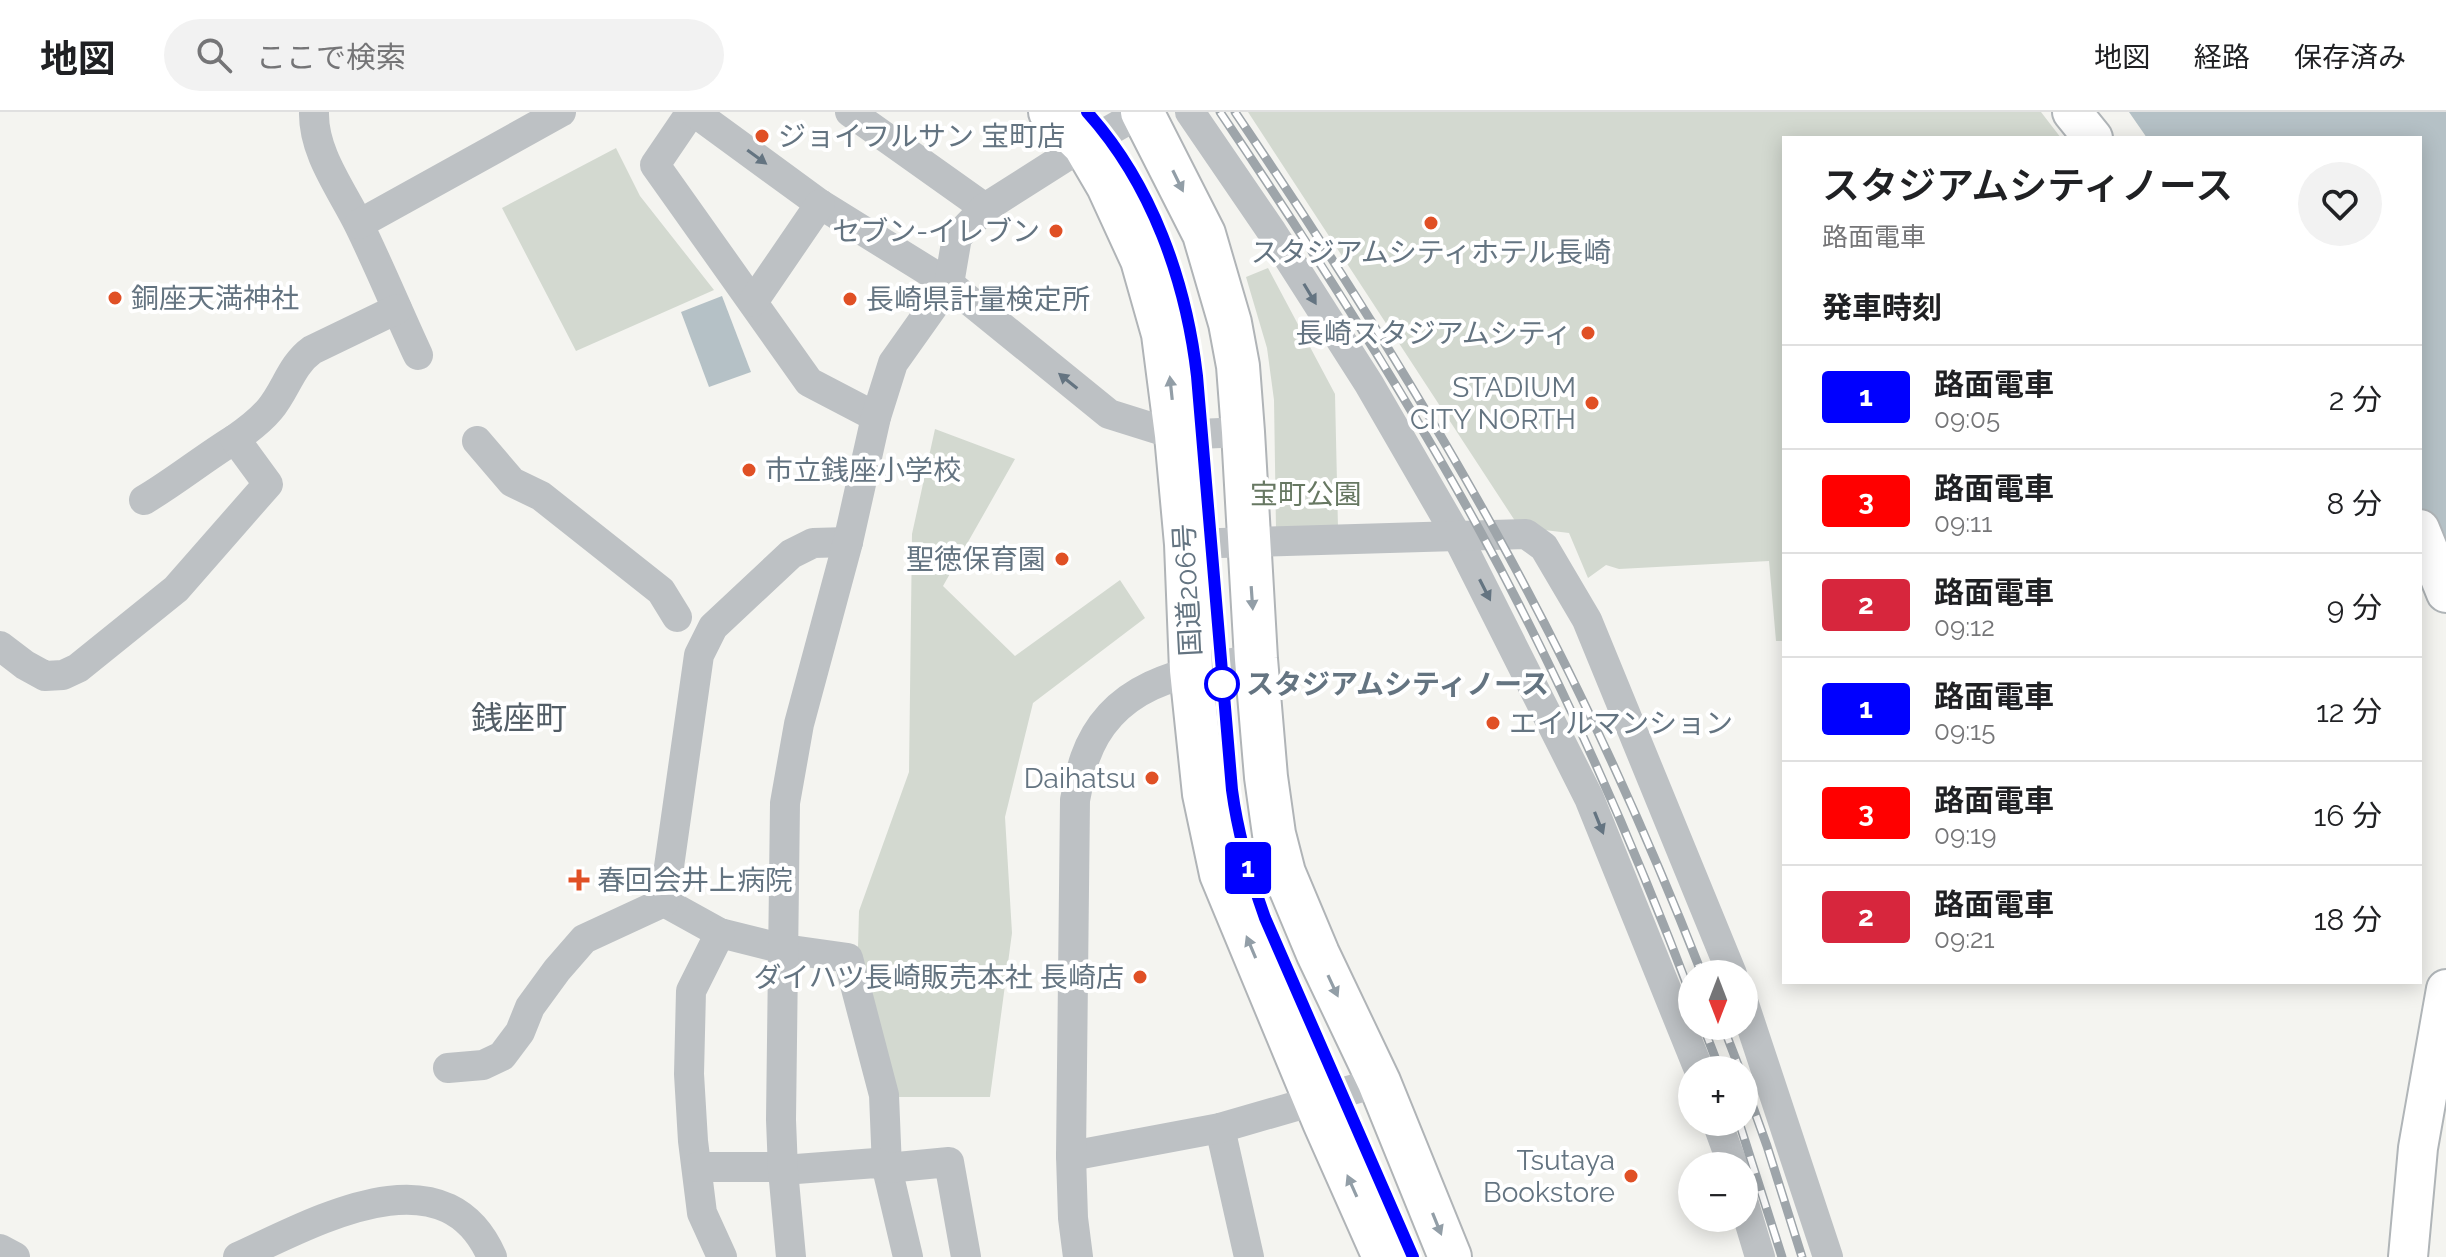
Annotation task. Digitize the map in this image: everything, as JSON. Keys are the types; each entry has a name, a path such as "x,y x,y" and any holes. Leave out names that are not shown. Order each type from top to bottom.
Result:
{"highway":[{"name":"国道206号","path":"1050,112 1084,145 1108,186 1142,260 1163,334 1186,544 1191,670 1204,794 1221,874 1314,1100 1384,1257"},
{"path":"1142,112 1204,234 1230,323 1238,366 1266,777 1274,834 1284,873 1318,954 1379,1082 1450,1257"}],"main road":[{"path":"2072,112 2091,136"},
{"path":"2101,112 2118,136"},
{"path":"2422,534 2446,593"},
{"path":"2422,553 2446,603"},
{"path":"2408,1257 2418,1148 2446,989"},
{"path":"2429,1257 2446,1025"}],"street":[{"path":"314,112 321,151 359,224 418,355"},
{"path":"359,224 561,112"},
{"path":"876,417 809,382 655,165 692,112 820,204 949,284 1109,414 1176,435 1243,432"},
{"path":"850,112 985,208"},
{"path":"791,1257 781,1120 785,803 799,724 848,542 876,417 893,363 949,284 957,237 985,208 1142,112"},
{"path":"1190,112 1272,232 1369,384 1457,536 1589,798 1693,1056"},
{"path":"753,302 820,204"},
{"path":"144,500 254,426 272,407 304,356 397,309"},
{"path":"0,646 45,676 63,675 92,659 176,589 268,484 235,439"},
{"path":"477,441 512,482 541,496 661,591 677,617"},
{"path":"1186,544 1526,534 1544,547 1587,620 1726,960"},
{"path":"664,902 699,655 713,627 791,554 813,543 848,542"},
{"path":"1078,1257 1071,1156 1075,800 1086,756 1109,717 1136,693 1162,679 1191,670 1256,659"},
{"path":"664,902 720,933 784,949 848,958 884,1095 887,1168 908,1257"},
{"path":"448,1068 483,1065 502,1056 520,1032 530,1007 584,939 664,902"},
{"path":"720,933 691,991 689,1074 702,1213 722,1257"},
{"path":"1756,1040 1828,1257"},
{"path":"1071,1156 1220,1128 1379,1082"},
{"path":"1220,1128 1249,1257"},
{"path":"697,1167 770,1167 783,1170 876,1163 887,1168 949,1162 966,1257"},
{"path":"238,1257 329,1216 401,1198 420,1200 460,1214 483,1237 492,1257"},
{"path":"1752,1232 1760,1257"},
{"path":"0,1249 15,1257"}],"green space":[{"name":"長崎スタジアムシティ","path":"1248,112 2041,112 2059,136 1782,136 1782,641 1776,641 1769,561 1619,569 1606,565 1588,578 1569,533 1519,527"},
{"path":"616,148 640,196 714,290 576,351 502,208"},
{"name":"宝町公園","path":"1268,268 1335,394 1338,528 1276,529 1274,400 1267,348 1246,277"},
{"path":"935,429 1015,459 943,586 1015,656 1120,580 1145,618 1033,703 1005,817 1012,933 990,1097 894,1097 858,947 859,911 909,772 912,534"}],"shaded area":[{"path":"2129,112 2446,112 2446,566 2443,540 2422,512 2422,136 2146,136"},
{"path":"722,296 751,372 709,387 681,312"}],"tram line":[{"path":"1087,112 1110,140 1147,202 1174,270 1192,340 1232,790 1250,871 1265,918 1413,1257"},
{"name":"1","path":"1087,112 1117,150 1158,226 1179,280 1193,343 1237,830 1265,918 1413,1257"}],"railway":[{"path":"1220,112 1383,363 1473,518 1591,754 1678,962"},
{"path":"1235,112 1372,323 1500,540 1608,754 1696,960"},
{"path":"1708,1040 1715,1056"},
{"path":"1728,1040 1735,1056"},
{"path":"1758,1121 1802,1257"},
{"path":"1743,1136 1782,1257"}],"place":[{"name":"ジョイフルサン 宝町店","path":"762,136"},
{"name":"スタジアムシティホテル長崎","path":"1431,223"},
{"name":"セブン-イレブン","path":"1056,231"},
{"name":"銅座天満神社","path":"115,298"},
{"name":"長崎県計量検定所","path":"850,299"},
{"name":"長崎スタジアムシティ","path":"1588,333"},
{"name":"STADIUM CITY NORTH","path":"1592,403"},
{"name":"市立銭座小学校","path":"749,470"},
{"name":"聖徳保育園","path":"1062,559"},
{"name":"スタジアムシティノース","path":"1222,684"},
{"name":"エイルマンション","path":"1493,723"},
{"name":"Daihatsu","path":"1152,778"},
{"name":"春回会井上病院","path":"579,880"},
{"name":"ダイハツ長崎販売本社 長崎店","path":"1140,977"},
{"name":"Tsutaya Bookstore","path":"1631,1176"}],"district":[{"name":"銭座町","path":"519,718"}]}
